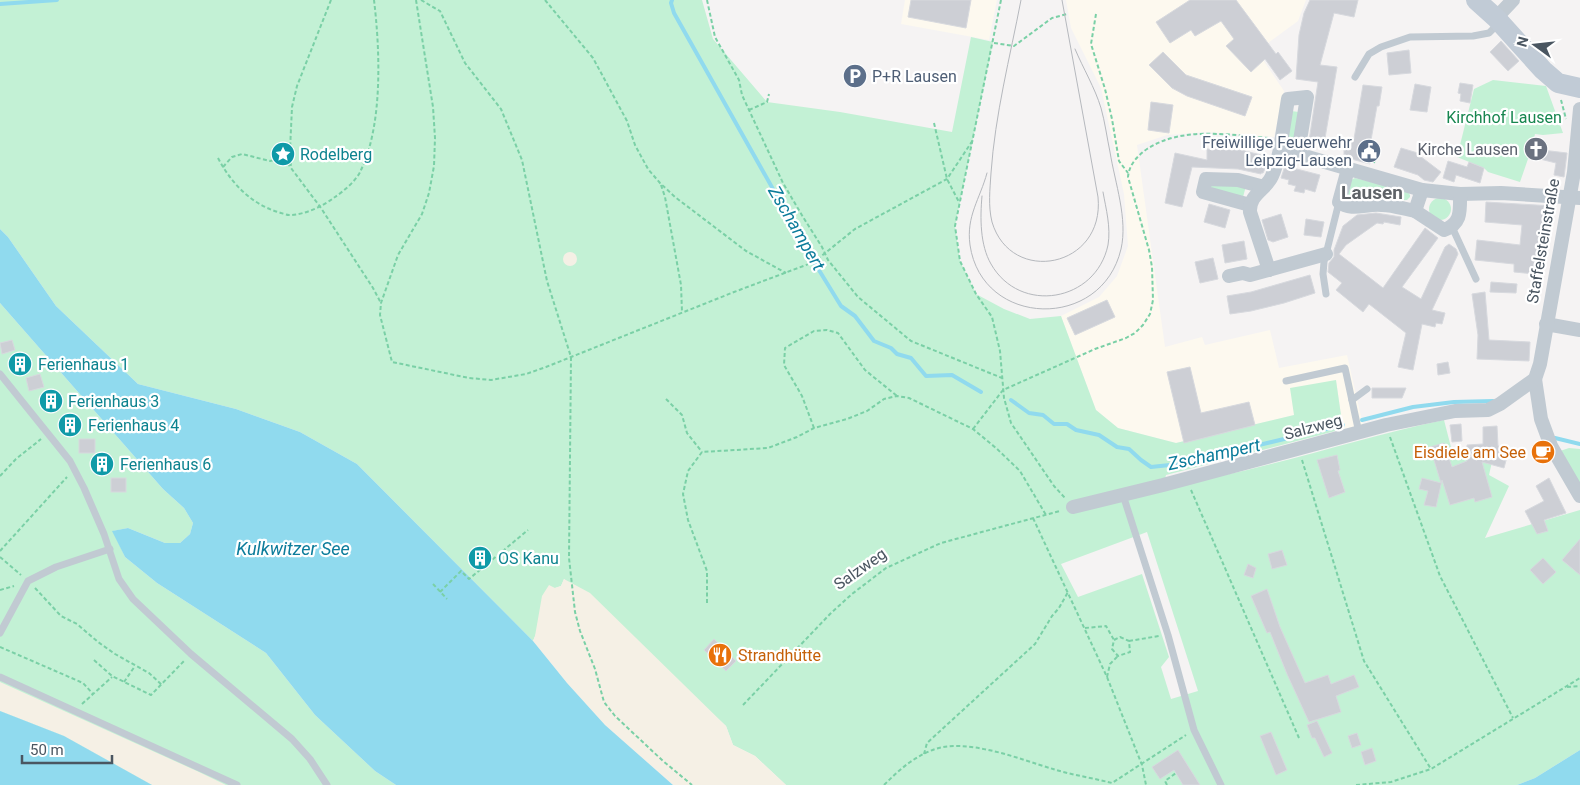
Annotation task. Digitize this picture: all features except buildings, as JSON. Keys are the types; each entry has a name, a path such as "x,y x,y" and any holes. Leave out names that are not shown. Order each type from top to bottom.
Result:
{"main road":[{"path":"1476,0 1498,20 1558,83 1580,88"}],"street":[{"path":"1498,20 1513,0"},
{"path":"1269,270 1250,212 1250,205 1252,199 1272,176 1281,144 1288,99 1307,97 1298,153"},
{"name":"Staffelsteinstraße","path":"1580,109 1574,172 1574,198 1546,324 1540,364 1535,378 1541,419 1551,446 1580,496"},
{"path":"1281,144 1298,153 1352,166 1422,190 1460,194 1501,193 1574,198"},
{"path":"1352,166 1338,202 1344,206 1352,208 1382,204 1415,211 1444,230 1452,227 1458,219 1460,194"},
{"path":"1250,205 1203,192 1206,179 1238,180 1264,187"},
{"path":"1415,211 1422,190"},
{"path":"1229,276 1243,273 1250,275 1326,254"},
{"path":"1546,324 1580,330"},
{"name":"Salzweg","path":"1073,507 1186,479 1386,425 1455,411 1488,410 1500,404 1535,378"}],"lane":[{"path":"1355,77 1369,54 1381,47 1410,37 1473,36 1489,33 1498,20"},
{"path":"1326,294 1323,274 1338,202"},
{"path":"1452,227 1476,279"},
{"path":"1286,381 1345,368 1359,433"},
{"path":"0,374 70,461 84,488 110,549 119,579 133,599 191,654 292,739 310,759 328,785"},
{"path":"1352,400 1368,389"},
{"path":"1123,495 1168,634 1194,730 1221,785"},
{"path":"0,633 28,581 56,567 110,549"},
{"path":"0,677 237,785"}],"path":[{"path":"291,168 292,107 297,86 331,0"},
{"path":"218,158 244,193 266,208 289,216 321,208 361,172 370,144 375,113 378,54 374,0"},
{"path":"416,0 433,108 434,166 429,193 422,214 398,255 381,303 380,315 392,362 469,378 491,380 526,374 571,357 682,312 805,266 824,255 855,230 947,179 973,140"},
{"path":"421,0 440,11 465,63 501,109 522,160 547,282 571,357 569,558 575,612 580,631 595,669 604,702 663,761 692,785"},
{"path":"545,0 593,58 627,121 635,145 648,169 660,183 682,203 746,251 786,273"},
{"path":"706,0 715,37 739,80 742,95 783,183 822,247 824,255 858,297 911,341 1002,378"},
{"path":"1001,0 954,226 960,261 976,294 992,317 1000,350 1004,398 1011,422 1054,486 1073,507"},
{"path":"993,42 1014,46 1052,18 1067,14"},
{"path":"973,429 1003,390 1095,349 1126,338 1143,325 1150,314 1153,300 1153,284 1149,250 1128,173 1118,161 1111,111 1091,44 1096,14"},
{"path":"749,110 767,102 769,94"},
{"path":"934,122 947,179 959,202"},
{"path":"1128,173 1135,158 1140,153 1158,143 1178,137 1213,134 1281,144"},
{"path":"223,167 232,157 242,154 264,160 283,160 287,162 321,208 381,303"},
{"path":"660,183 665,197 681,285 682,312"},
{"path":"814,428 802,396 784,365 785,348 814,331 827,330 838,333 865,370 897,396"},
{"path":"702,452 768,448 814,428 848,419 867,411 884,399 897,396 909,398 973,429 1020,471 1046,515"},
{"path":"666,399 682,414 687,433 702,452"},
{"path":"1386,425 1440,576 1513,718"},
{"path":"0,476 16,459 48,433"},
{"path":"1298,449 1364,661 1431,769"},
{"path":"702,452 688,471 683,494 688,520 707,570 707,603"},
{"path":"0,551 30,516 43,505 58,486 75,470"},
{"path":"1186,479 1299,738"},
{"name":"Salzweg","path":"743,705 830,612 886,568 941,543 1073,507"},
{"path":"1033,518 1107,677 1142,765 1146,785"},
{"path":"440,592 461,571 469,579 528,530"},
{"path":"0,557 28,581 61,616 77,624 98,642 149,673 162,685"},
{"path":"0,590 28,581"},
{"path":"433,584 447,599"},
{"path":"924,754 926,743 1035,644 1068,592"},
{"path":"1085,628 1106,626 1114,640 1112,649 1118,656"},
{"path":"1114,640 1120,637 1129,641 1168,634"},
{"path":"1107,677 1110,664 1118,656 1130,652 1129,641"},
{"path":"0,647 83,683 93,694"},
{"path":"94,660 112,676 151,695 191,654"},
{"path":"124,682 135,666"},
{"path":"75,711 112,676"},
{"path":"1356,785 1391,782 1431,769 1580,678"},
{"path":"1565,687 1580,686"},
{"path":"1112,783 1194,730"},
{"path":"884,785 902,766 931,750 958,746 989,750 1055,770 1117,785"},
{"path":"1167,785 1165,781 1176,773"}],"shaded area":[{"path":"905,0 997,0 989,40 901,24"},
{"path":"1066,0 1306,0 1298,21 1257,51 1284,91 1274,137 1206,132 1167,135 1137,145 1165,347 1202,337 1205,345 1270,330 1279,368 1347,355 1363,425 1343,429 1336,380 1295,415 1176,443 1118,428 1096,410 1061,316 1099,297 1117,276 1128,246 1124,194 1101,88 1071,28"}],"green space":[{"path":"0,0 702,0 713,39 767,102 840,112 952,132 971,37 993,42 955,226 960,261 976,294 1004,309 1030,319 1061,316 1096,410 1118,428 1176,443 1294,415 1290,388 1336,380 1343,429 1166,475 1163,487 1234,473 1444,420 1453,455 1494,453 1489,475 1509,486 1485,538 1580,510 1580,750 1535,778 1517,785 786,785 755,756 733,745 726,726 564,579 561,586 555,588 533,641 357,464 300,432 236,409 138,384 56,306 8,237 0,229","holes":["1147,532 1198,691 1171,699 1161,667 1169,657 1142,574 1078,597 1061,564"]},
{"name":"Kirchhof Lausen","path":"1493,80 1546,86 1563,133 1535,134 1534,138 1532,138 1529,156 1520,182 1488,172 1484,168 1457,157 1474,89"},
{"path":"1291,111 1299,112 1295,138 1288,137"},
{"path":"1355,178 1407,191 1410,197 1407,200 1353,202 1346,197 1351,180"},
{"path":"1208,183 1246,186 1243,197 1206,190"},
{"path":"1440,198 1448,201 1451,209 1448,217 1440,220 1432,217 1429,209 1432,201"},
{"path":"0,303 163,489 184,508 193,523 190,534 180,543 165,543 128,528 113,531 125,557 157,583 266,653 315,715 375,771 396,785 152,785 64,736 0,711"},
{"path":"1569,448 1580,449 1580,489 1560,451"}],"sand":[{"path":"570,252 575,254 577,259 575,264 570,266 565,264 563,259 565,254"},
{"path":"564,579 590,593 726,726 733,745 755,756 786,785 673,785 605,725 567,683 533,641 542,596 549,585 555,588 561,586"},
{"path":"0,682 226,785 152,785 64,736 0,711"}],"water":[{"name":"Kulkwitzer See","path":"0,229 8,237 56,306 138,384 236,409 300,432 357,464 533,641 567,683 605,725 673,785 396,785 375,771 315,715 266,653 157,583 125,557 112,531 128,528 165,543 180,543 190,534 193,523 184,508 163,489 0,303"},
{"path":"0,711 64,736 152,785 0,785"},
{"path":"1580,750 1580,785 1517,785 1535,778"}],"waterway":[{"name":"Zschampert","path":"0,4 57,0"},
{"name":"Zschampert","path":"672,0 674,13 814,262 841,306 855,316 874,341 891,348 897,354 911,358 926,376 952,375 981,392"},
{"name":"Zschampert","path":"1011,400 1029,413 1043,415 1054,424 1067,424 1076,430 1099,435 1117,447 1129,449 1151,467 1179,464 1343,425"},
{"name":"Zschampert","path":"1362,420 1413,407 1454,402 1493,401"},
{"name":"Zschampert","path":"1555,438 1580,444"}],"tram line":[{"path":"1021,0 996,130 991,173 990,204 992,222 1002,242 1018,255 1036,261 1055,260 1073,253 1087,240 1096,221 1098,197 1062,0"},
{"path":"987,173 972,216 969,235 970,245 979,272 996,292 1018,304 1043,309 1068,306 1091,295 1110,276 1121,249 1123,237 1122,213 1101,108 1075,49"},
{"path":"982,196 981,222 983,240 987,257 991,264 1004,280 1020,291 1038,295 1056,295 1073,290 1089,279 1101,264 1109,238 1108,218 1103,192"}],"place":[{"name":"P+R Lausen","path":"855,76"},
{"name":"Kirche Lausen","path":"1536,149"},
{"name":"Freiwillige Feuerwehr Leipzig-Lausen","path":"1369,151"},
{"name":"Rodelberg","path":"283,154"},
{"name":"Ferienhaus 1","path":"20,364"},
{"name":"Ferienhaus 3","path":"51,401"},
{"name":"Ferienhaus 4","path":"70,425"},
{"name":"Eisdiele am See","path":"1543,452"},
{"name":"Ferienhaus 6","path":"102,464"},
{"name":"OS Kanu","path":"480,558"},
{"name":"Strandhütte","path":"720,655"}],"district":[{"name":"Lausen","path":"1372,192"}]}
